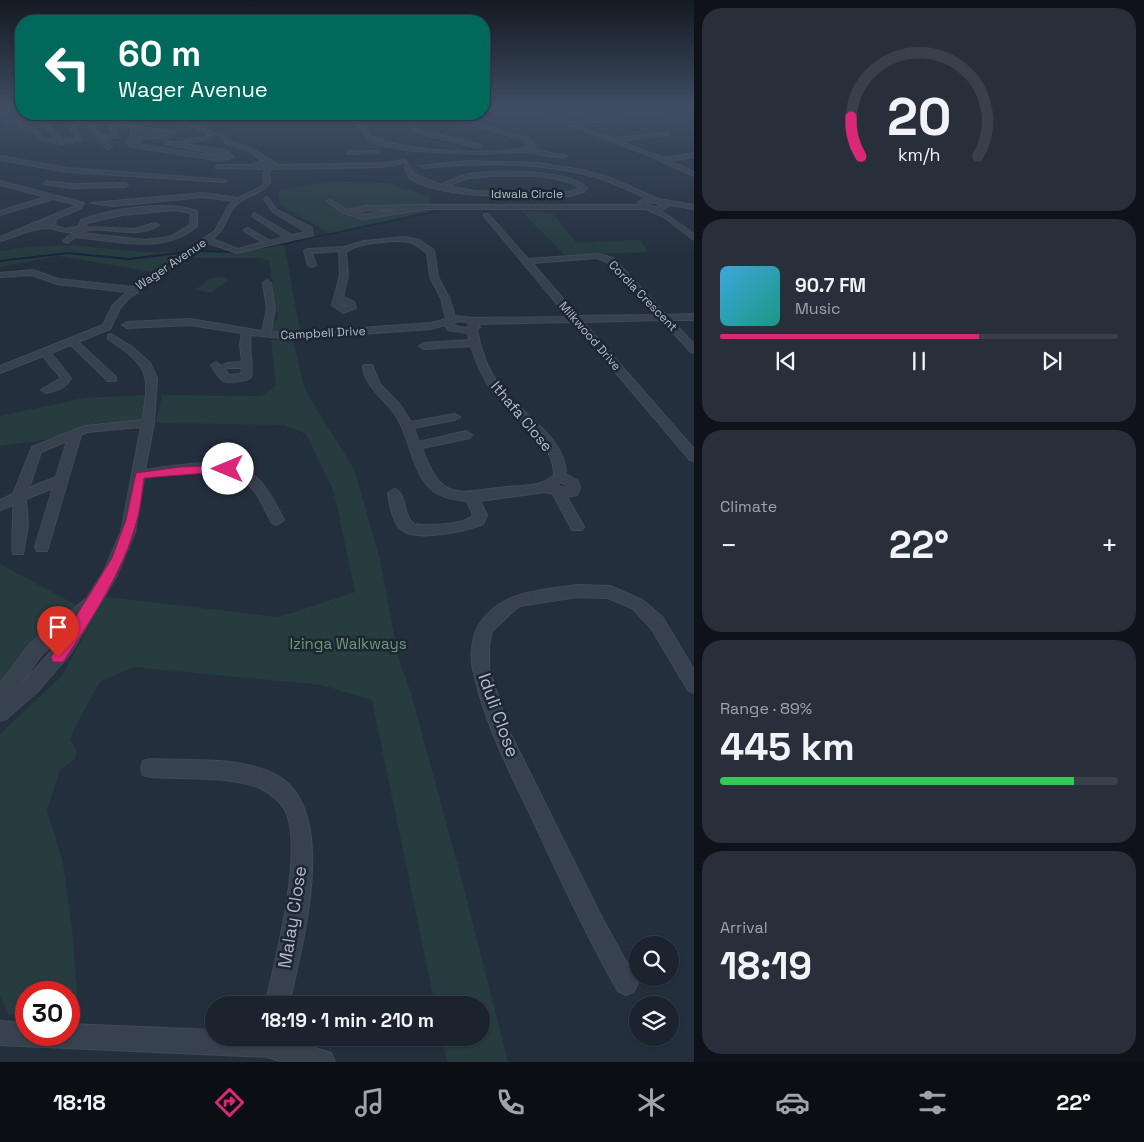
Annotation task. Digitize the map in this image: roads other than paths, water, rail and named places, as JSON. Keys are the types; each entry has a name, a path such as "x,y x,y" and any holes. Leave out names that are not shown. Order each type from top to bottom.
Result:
{"street":[{"path":"208,157 222,159 231,157"},
{"path":"255,157 257,159 256,165"},
{"path":"258,157 270,167"},
{"path":"405,164 408,157"},
{"path":"405,164 412,175 417,178 421,175 419,157"},
{"path":"655,157 694,174"},
{"path":"664,160 685,157"},
{"path":"0,158 68,170 223,181"},
{"path":"405,164 419,162"},
{"path":"217,167 256,165 270,167 382,165 419,162 550,166 596,175 665,205"},
{"path":"256,165 270,167"},
{"path":"0,240 35,227 34,224 49,223 82,207 198,198 234,200 256,189 266,181 270,167"},
{"name":"Idwala Circle","path":"417,178 442,186 483,194 569,194 582,191 584,188 580,184 570,181 524,175 469,176 442,186"},
{"path":"109,192 144,176"},
{"path":"179,187 193,179"},
{"path":"0,183 82,207"},
{"path":"46,183 63,186 125,185"},
{"path":"631,189 645,205 666,216 694,238"},
{"path":"165,195 172,191"},
{"path":"94,205 140,202 197,194 234,200"},
{"path":"94,205 100,196"},
{"path":"0,214 52,197"},
{"path":"207,240 233,251 308,234 310,231 275,211 267,199"},
{"name":"Wager Avenue","path":"107,332 120,302 133,290 222,228 225,216 234,200"},
{"path":"645,205 654,200"},
{"path":"329,201 345,212 364,208 690,206"},
{"path":"665,205 666,216"},
{"path":"49,223 65,230 78,232 137,242 172,239 192,226 195,212 189,209 162,209 102,216 84,222 78,232 67,242"},
{"path":"254,215 291,238"},
{"name":"Milkwood Drive","path":"486,215 694,457"},
{"path":"78,232 135,231 155,225"},
{"path":"248,230 269,243"},
{"path":"312,264 308,251 331,248 345,249 355,245 403,239 416,242 430,252 434,277 445,298 453,326"},
{"path":"338,298 344,269 342,255 345,249"},
{"name":"Cordia Crescent","path":"526,261 591,257 607,258 694,350"},
{"path":"0,275 33,272 57,280 133,290"},
{"path":"266,334 271,309 268,283"},
{"path":"445,298 471,324"},
{"path":"0,713 31,687 56,660 74,635 91,602 111,573 124,545 132,520 148,423 152,378 115,313"},
{"path":"576,319 694,317"},
{"name":"Campbell Drive","path":"0,370 75,341 107,332 126,332 156,323 202,324 247,332 305,336 490,322 576,319"},
{"name":"Ithafa Close","path":"471,324 475,346 496,389 533,425 548,444 560,464 560,476 573,484 574,488 568,493 552,490"},
{"name":"Ithafa Close","path":"453,326 475,346"},
{"path":"107,332 126,332"},
{"path":"216,365 224,378 246,377 248,365 244,350 247,332"},
{"path":"75,341 112,379"},
{"path":"424,346 475,346"},
{"path":"45,352 66,378 64,382 46,390"},
{"path":"227,366 248,365"},
{"path":"368,367 368,373 374,384 399,412 408,426 428,480 454,495 472,497 552,490"},
{"path":"408,426 454,417"},
{"path":"18,550 21,526 19,497 36,450 76,432 98,426 148,423"},
{"path":"42,547 76,432"},
{"path":"416,446 466,435"},
{"path":"139,475 219,468 235,471 246,476 260,490 277,520"},
{"path":"552,490 560,476"},
{"path":"0,505 61,480"},
{"path":"552,490 577,527"},
{"path":"394,493 405,525 416,530 478,521 480,515 472,497"},
{"name":"Iduli Close","path":"626,983 595,928 501,733 481,668 481,646 485,629 492,620 515,601 578,591 610,592 637,604 647,612 657,624 694,685"},
{"path":"0,698 36,649 91,602"},
{"name":"Malay Close","path":"150,768 231,773 265,780 285,794 296,808 302,839 298,899 279,996"},
{"path":"0,1033 15,1034"},
{"path":"80,1036 205,1039"},
{"path":"282,1046 322,1062"}],"waterway":[{"path":"297,241 439,211"},
{"path":"248,250 304,240"},
{"path":"198,251 240,252"},
{"path":"0,261 68,253 129,259 179,253"}],"park label":[{"name":"Izinga Walkways","path":"348,643"}]}
